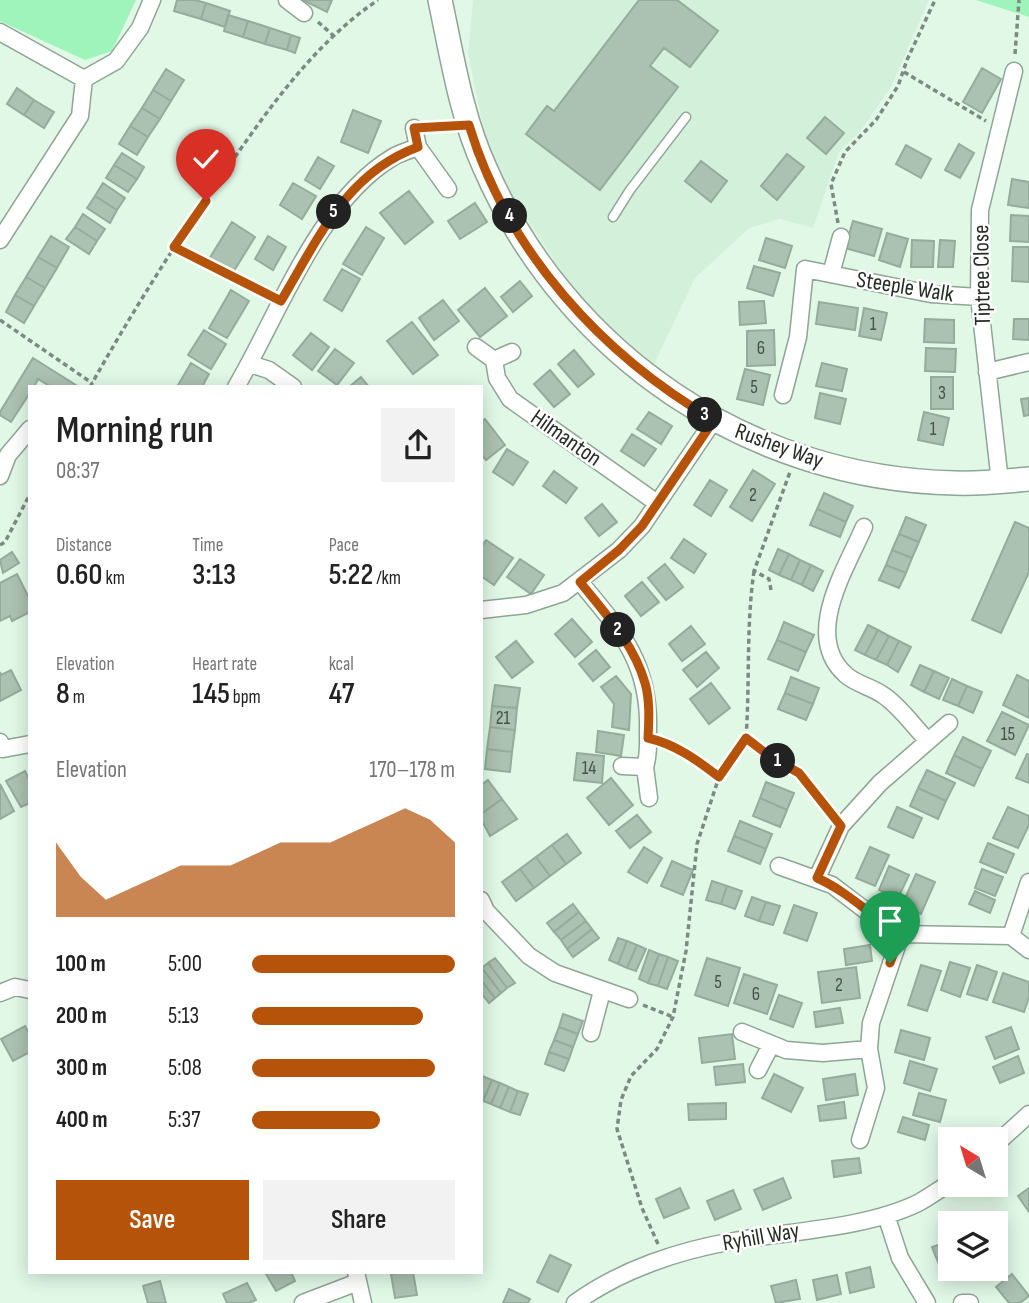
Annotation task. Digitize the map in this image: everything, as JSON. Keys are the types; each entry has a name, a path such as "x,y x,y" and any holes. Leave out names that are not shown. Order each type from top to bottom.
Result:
{"street":[{"path":"84,79 116,61 139,28 152,0"},
{"path":"286,0 304,13"},
{"name":"Rushey Way","path":"440,0 469,125 495,190 560,292 631,363 660,386 714,420 780,451 864,473 955,484 1029,479"},
{"path":"0,32 84,79"},
{"name":"Tiptree Close","path":"1000,482 979,298 981,210 1014,71"},
{"path":"0,240 80,116 84,79"},
{"path":"414,128 418,147 447,189"},
{"path":"237,385 281,301 339,205 370,174 395,156 418,147"},
{"name":"Steeple Walk","path":"831,274 841,237"},
{"name":"Steeple Walk","path":"783,395 798,337 805,269 931,294 979,298"},
{"path":"476,347 494,360 512,352"},
{"name":"Hilmanton","path":"494,360 497,378 510,399 657,503"},
{"path":"987,372 1029,362"},
{"path":"250,364 269,370 290,385"},
{"path":"483,610 526,605 563,593 619,550 642,526 714,420"},
{"path":"0,476 4,453 28,431"},
{"path":"864,527 827,612 826,638 834,662 844,672 885,696 928,741"},
{"path":"580,582 633,652 645,684 648,738 645,767 649,798"},
{"path":"817,878 841,826 880,783 949,723"},
{"path":"1,747 28,744"},
{"path":"622,766 645,767"},
{"path":"779,866 832,885 901,934 1010,936 1029,950"},
{"path":"1010,936 1029,882"},
{"path":"483,908 529,956 555,972 629,999"},
{"path":"860,1140 876,1088 869,1049 871,1023 901,934"},
{"path":"0,993 15,987 28,990"},
{"path":"590,1033 602,991"},
{"path":"742,1032 786,1050 823,1054 869,1049"},
{"path":"758,1070 771,1045"},
{"path":"1008,1133 1029,1114"},
{"name":"Ryhill Way","path":"575,1303 622,1277 665,1258 731,1241 886,1215 919,1203 938,1191"},
{"path":"886,1215 900,1258 927,1303"},
{"path":"303,1303 357,1277 363,1303"},
{"path":"962,1303 970,1303"}],"lane":[{"path":"613,216 686,117"}],"path":[{"path":"0,320 91,385 174,247 300,70 361,12 378,0"},
{"path":"841,237 831,184 845,152 876,120 898,86 906,60 935,0"},
{"path":"1014,71 1019,0"},
{"path":"304,13 335,37"},
{"path":"904,72 999,129"},
{"path":"414,128 469,125"},
{"path":"174,247 281,301"},
{"path":"665,1258 642,1208 617,1129 621,1100 631,1076 657,1049 673,1017 686,951 696,844 719,777 746,738 750,667 748,609 754,571 791,470"},
{"path":"0,545 5,542 28,498"},
{"path":"754,571 769,579 771,590"},
{"path":"648,738 663,741 694,758 719,777"},
{"path":"746,738 772,758 799,773 841,826"},
{"path":"629,999 673,1017"}],"shaded area":[{"path":"473,0 929,0 891,87 861,130 839,152 813,228 780,219 749,228 695,278 654,364 582,303 491,164 468,54"}],"green space":[{"path":"0,0 136,0 112,51 85,60 0,21"},
{"path":"976,0 1029,0 1029,17"}],"building":[{"path":"177,0 206,3 201,19 174,11"},
{"path":"303,0 332,0 327,12"},
{"path":"639,0 677,0 718,31 690,67 664,48 650,66 678,87 600,190 526,134 547,106 554,111"},
{"path":"206,3 230,11 225,27 201,19"},
{"path":"228,15 248,21 243,37 224,31"},
{"path":"248,21 270,28 265,44 243,37"},
{"path":"270,28 291,35 287,50 265,44"},
{"path":"291,35 300,38 295,53 287,50"},
{"path":"982,68 1001,79 982,113 963,102"},
{"path":"166,69 184,80 171,101 153,90"},
{"path":"17,88 34,100 24,115 7,104"},
{"path":"153,90 171,101 160,119 142,108"},
{"path":"34,100 54,112 44,128 24,115"},
{"path":"142,108 160,119 148,137 130,126"},
{"path":"353,110 381,121 368,153 341,142"},
{"path":"825,117 844,133 826,154 807,138"},
{"path":"130,126 148,137 137,155 119,144"},
{"path":"959,144 974,153 960,178 945,170"},
{"path":"906,145 931,159 921,178 896,164"},
{"path":"122,153 144,167 137,179 114,165"},
{"path":"787,154 804,167 777,200 761,186"},
{"path":"318,157 334,166 320,189 305,180"},
{"path":"701,161 727,181 711,202 685,181"},
{"path":"114,165 137,179 128,192 106,178"},
{"path":"1012,179 1029,182 1029,208 1008,205"},
{"path":"103,183 125,198 117,210 95,196"},
{"path":"293,183 316,196 302,219 280,205"},
{"path":"409,191 433,222 405,244 380,213"},
{"path":"95,196 117,210 110,223 87,208"},
{"path":"475,203 487,222 460,239 448,221"},
{"path":"83,214 105,229 97,241 75,227"},
{"path":"1011,215 1029,216 1029,242 1010,241"},
{"path":"853,221 882,229 874,256 845,248"},
{"path":"232,222 255,237 232,274 209,259"},
{"path":"75,227 97,241 89,254 66,239"},
{"path":"366,227 384,238 362,275 343,264"},
{"path":"887,233 908,239 900,267 879,260"},
{"path":"51,236 69,247 57,268 38,257"},
{"path":"268,236 286,247 273,270 255,259"},
{"path":"766,238 792,246 785,268 759,260"},
{"path":"912,240 934,241 933,267 911,267"},
{"path":"940,240 955,241 953,267 938,267"},
{"path":"1013,247 1029,247 1029,282 1012,281"},
{"path":"38,257 57,268 45,288 26,277"},
{"path":"754,266 780,273 773,296 747,288"},
{"path":"342,269 360,279 342,311 324,300"},
{"path":"26,277 45,288 34,306 15,295"},
{"path":"520,281 532,296 513,312 501,297"},
{"path":"485,288 507,316 480,337 458,310"},
{"path":"231,290 249,301 227,338 209,328"},
{"path":"15,295 34,306 24,323 6,312"},
{"path":"443,300 459,321 434,340 419,318"},
{"path":"764,301 766,323 740,325 739,302"},
{"path":"819,302 858,308 855,330 816,324"},
{"path":"864,308 887,313 881,340 859,336"},
{"path":"925,319 954,320 954,343 924,342"},
{"path":"1014,319 1029,319 1029,340 1013,339"},
{"path":"412,322 438,355 413,374 387,341"},
{"path":"204,330 226,344 211,369 188,355"},
{"path":"774,330 775,365 747,366 747,331"},
{"path":"311,333 329,347 312,370 293,355"},
{"path":"926,348 956,349 955,372 925,371"},
{"path":"335,349 354,363 337,385 318,371"},
{"path":"574,350 594,374 578,387 558,364"},
{"path":"33,358 76,385 48,385 38,379 35,385 28,385 28,396 11,422 0,415"},
{"path":"191,363 209,374 203,385 178,385"},
{"path":"822,363 847,369 842,391 816,386"},
{"path":"745,369 770,375 763,405 737,399"},
{"path":"550,370 570,394 554,407 534,384"},
{"path":"361,377 367,385 351,385"},
{"path":"931,377 953,377 953,409 931,409"},
{"path":"820,393 846,399 840,424 815,418"},
{"path":"1029,398 1029,415 1024,416 1021,399"},
{"path":"649,412 672,426 661,444 637,429"},
{"path":"924,412 949,418 943,445 918,440"},
{"path":"485,419 505,445 486,460 483,456"},
{"path":"632,434 656,449 644,466 621,451"},
{"path":"507,449 528,462 513,485 493,472"},
{"path":"753,470 775,484 752,521 730,507"},
{"path":"554,471 577,488 566,503 543,486"},
{"path":"710,480 727,490 711,516 694,505"},
{"path":"824,493 853,506 846,522 817,509"},
{"path":"602,504 617,522 599,536 585,518"},
{"path":"817,509 846,522 840,537 810,525"},
{"path":"906,517 926,525 919,542 899,534"},
{"path":"1015,522 1029,528 1029,572 1001,633 972,620"},
{"path":"899,534 919,542 912,558 892,550"},
{"path":"684,539 706,554 694,573 671,558"},
{"path":"486,540 513,558 494,585 483,577 483,544"},
{"path":"778,549 789,554 779,575 769,570"},
{"path":"892,550 912,558 906,573 886,565"},
{"path":"12,552 19,563 3,573 0,560"},
{"path":"789,554 800,560 791,580 779,575"},
{"path":"520,559 544,575 531,594 507,577"},
{"path":"800,560 811,565 802,585 791,580"},
{"path":"665,564 683,587 666,600 648,578"},
{"path":"811,565 823,571 813,591 802,585"},
{"path":"886,565 906,573 899,588 879,580"},
{"path":"17,574 28,596 28,613 12,621 10,616 0,621 0,583"},
{"path":"642,582 659,602 641,616 625,596"},
{"path":"572,619 592,642 575,657 555,634"},
{"path":"784,622 814,635 806,652 777,640"},
{"path":"868,625 878,630 865,655 855,650"},
{"path":"691,626 705,644 682,661 669,644"},
{"path":"878,630 889,636 876,660 865,655"},
{"path":"889,636 899,641 887,665 876,660"},
{"path":"777,640 806,652 798,671 768,659"},
{"path":"516,641 533,662 512,678 496,657"},
{"path":"899,641 911,647 898,672 887,665"},
{"path":"596,650 610,667 593,681 579,664"},
{"path":"706,652 719,668 697,687 683,670"},
{"path":"920,665 934,671 924,692 911,685"},
{"path":"11,670 21,690 0,701 0,672 1,675"},
{"path":"934,671 949,678 939,699 924,692"},
{"path":"1017,675 1029,681 1029,718 1003,705"},
{"path":"616,676 631,694 629,730 612,727 614,704 601,687"},
{"path":"791,677 819,688 813,704 785,693"},
{"path":"952,679 967,686 958,706 943,700"},
{"path":"711,683 730,708 709,724 690,699"},
{"path":"495,685 520,688 517,708 492,706"},
{"path":"967,686 982,692 973,713 958,706"},
{"path":"785,693 813,704 806,720 778,709"},
{"path":"492,706 517,708 515,730 490,727"},
{"path":"1002,712 1029,725 1015,755 987,741"},
{"path":"490,727 515,730 512,752 487,749"},
{"path":"598,731 624,735 621,756 596,752"},
{"path":"963,737 991,751 982,769 954,755"},
{"path":"487,749 512,752 510,772 485,769"},
{"path":"577,753 604,756 602,783 574,780"},
{"path":"1027,754 1029,755 1029,783 1016,778"},
{"path":"954,755 982,769 974,786 946,773"},
{"path":"927,770 955,783 946,801 918,788"},
{"path":"25,771 28,777 28,804 21,807 6,781"},
{"path":"611,778 633,805 609,825 587,798"},
{"path":"488,780 502,799 483,813 483,784"},
{"path":"766,782 794,793 787,810 760,798"},
{"path":"0,784 14,811 0,819"},
{"path":"918,788 946,801 938,819 910,806"},
{"path":"760,798 787,810 780,827 753,816"},
{"path":"502,799 517,819 490,836 483,823 483,813"},
{"path":"897,807 922,818 913,838 888,827"},
{"path":"1008,807 1029,816 1029,825 1018,848 993,838"},
{"path":"637,815 651,832 630,848 616,831"},
{"path":"740,821 772,834 766,849 734,836"},
{"path":"567,834 581,853 566,864 552,845"},
{"path":"734,836 766,849 760,864 728,851"},
{"path":"988,843 1014,854 1006,873 980,862"},
{"path":"552,845 566,864 550,876 536,857"},
{"path":"644,847 662,858 647,883 628,872"},
{"path":"870,847 889,855 875,886 856,878"},
{"path":"536,857 550,876 534,888 520,869"},
{"path":"672,861 693,870 683,895 661,886"},
{"path":"889,866 909,875 898,898 879,890"},
{"path":"520,869 534,888 516,901 502,882"},
{"path":"982,869 1003,877 995,896 975,888"},
{"path":"916,874 935,882 921,914 902,905"},
{"path":"712,881 727,886 721,904 706,900"},
{"path":"727,886 742,891 735,909 721,904"},
{"path":"975,891 995,900 990,913 969,904"},
{"path":"752,897 766,902 759,921 745,916"},
{"path":"766,902 780,906 773,925 759,921"},
{"path":"573,904 579,912 554,932 547,923"},
{"path":"794,905 817,913 807,941 784,933"},
{"path":"579,912 586,921 561,940 554,932"},
{"path":"586,921 592,929 567,949 561,940"},
{"path":"592,929 599,938 573,957 567,949"},
{"path":"618,938 627,941 618,964 609,960"},
{"path":"627,941 637,945 627,968 618,964"},
{"path":"637,945 646,949 636,971 627,968"},
{"path":"870,945 872,961 846,965 844,949"},
{"path":"649,950 659,954 648,983 639,979"},
{"path":"659,954 668,957 658,986 648,983"},
{"path":"668,957 678,961 667,989 658,986"},
{"path":"495,958 515,983 507,988 488,963"},
{"path":"707,958 740,968 728,1006 695,995"},
{"path":"950,962 970,968 960,997 941,990"},
{"path":"488,963 507,988 501,993 483,967"},
{"path":"921,965 941,971 927,1011 908,1005"},
{"path":"977,965 997,972 987,1000 967,994"},
{"path":"856,967 860,998 822,1003 818,972"},
{"path":"483,969 501,993 495,998 483,983"},
{"path":"1003,973 1029,982 1029,997 1024,1012 993,1002"},
{"path":"744,974 777,985 767,1014 734,1003"},
{"path":"483,983 495,998 489,1003 483,996"},
{"path":"779,995 802,1003 793,1027 770,1019"},
{"path":"840,1008 843,1023 816,1027 814,1012"},
{"path":"563,1014 583,1021 578,1034 559,1027"},
{"path":"25,1026 28,1031 28,1053 13,1061 1,1039"},
{"path":"559,1027 578,1034 573,1047 554,1040"},
{"path":"1011,1027 1019,1049 995,1059 986,1037"},
{"path":"901,1030 930,1038 924,1060 895,1052"},
{"path":"732,1034 735,1059 702,1063 699,1038"},
{"path":"554,1040 573,1047 569,1059 549,1052"},
{"path":"549,1052 569,1059 564,1071 545,1064"},
{"path":"1018,1056 1024,1073 1000,1083 993,1067"},
{"path":"910,1061 937,1069 930,1091 904,1083"},
{"path":"743,1064 745,1082 716,1085 714,1067"},
{"path":"774,1074 803,1088 791,1112 762,1098"},
{"path":"855,1074 858,1095 826,1100 823,1079"},
{"path":"483,1076 492,1080 483,1101"},
{"path":"492,1080 500,1083 491,1104 483,1101"},
{"path":"500,1083 509,1087 500,1108 491,1104"},
{"path":"509,1087 518,1091 510,1112 500,1108"},
{"path":"518,1091 528,1094 520,1115 510,1112"},
{"path":"919,1093 946,1100 940,1122 913,1115"},
{"path":"844,1102 846,1118 820,1121 818,1106"},
{"path":"726,1103 726,1119 689,1120 688,1104"},
{"path":"903,1117 929,1125 925,1140 898,1132"},
{"path":"859,1158 861,1173 834,1177 832,1161"},
{"path":"783,1178 791,1198 763,1210 754,1190"},
{"path":"680,1188 689,1208 664,1218 656,1199"},
{"path":"1029,1188 1029,1212 1018,1196"},
{"path":"733,1190 741,1209 715,1220 707,1201"},
{"path":"938,1245 938,1262 932,1247"},
{"path":"550,1255 571,1265 558,1292 537,1282"},
{"path":"870,1267 874,1287 850,1293 846,1273"},
{"path":"266,1274 292,1274 295,1281 276,1291"},
{"path":"391,1274 413,1274 417,1295 395,1298"},
{"path":"1012,1274 1029,1296 1020,1303 1009,1303 996,1287 1008,1281"},
{"path":"837,1275 841,1294 817,1300 813,1280"},
{"path":"796,1280 800,1299 776,1303 771,1286"},
{"path":"160,1281 166,1303 148,1303 143,1286"},
{"path":"247,1283 256,1300 249,1303 227,1303 223,1294"},
{"path":"509,1289 530,1299 528,1303 503,1303"}],"route":[{"path":"206,201 174,247 281,301 339,205 370,174 395,156 418,147 414,128 469,125 495,190 560,292 631,363 660,386 714,420 642,526 619,550 580,582 633,652 645,684 649,715 648,738 663,741 694,758 719,777 746,738 772,758 799,773 841,826 817,878 832,885 901,934 890,963"}]}
